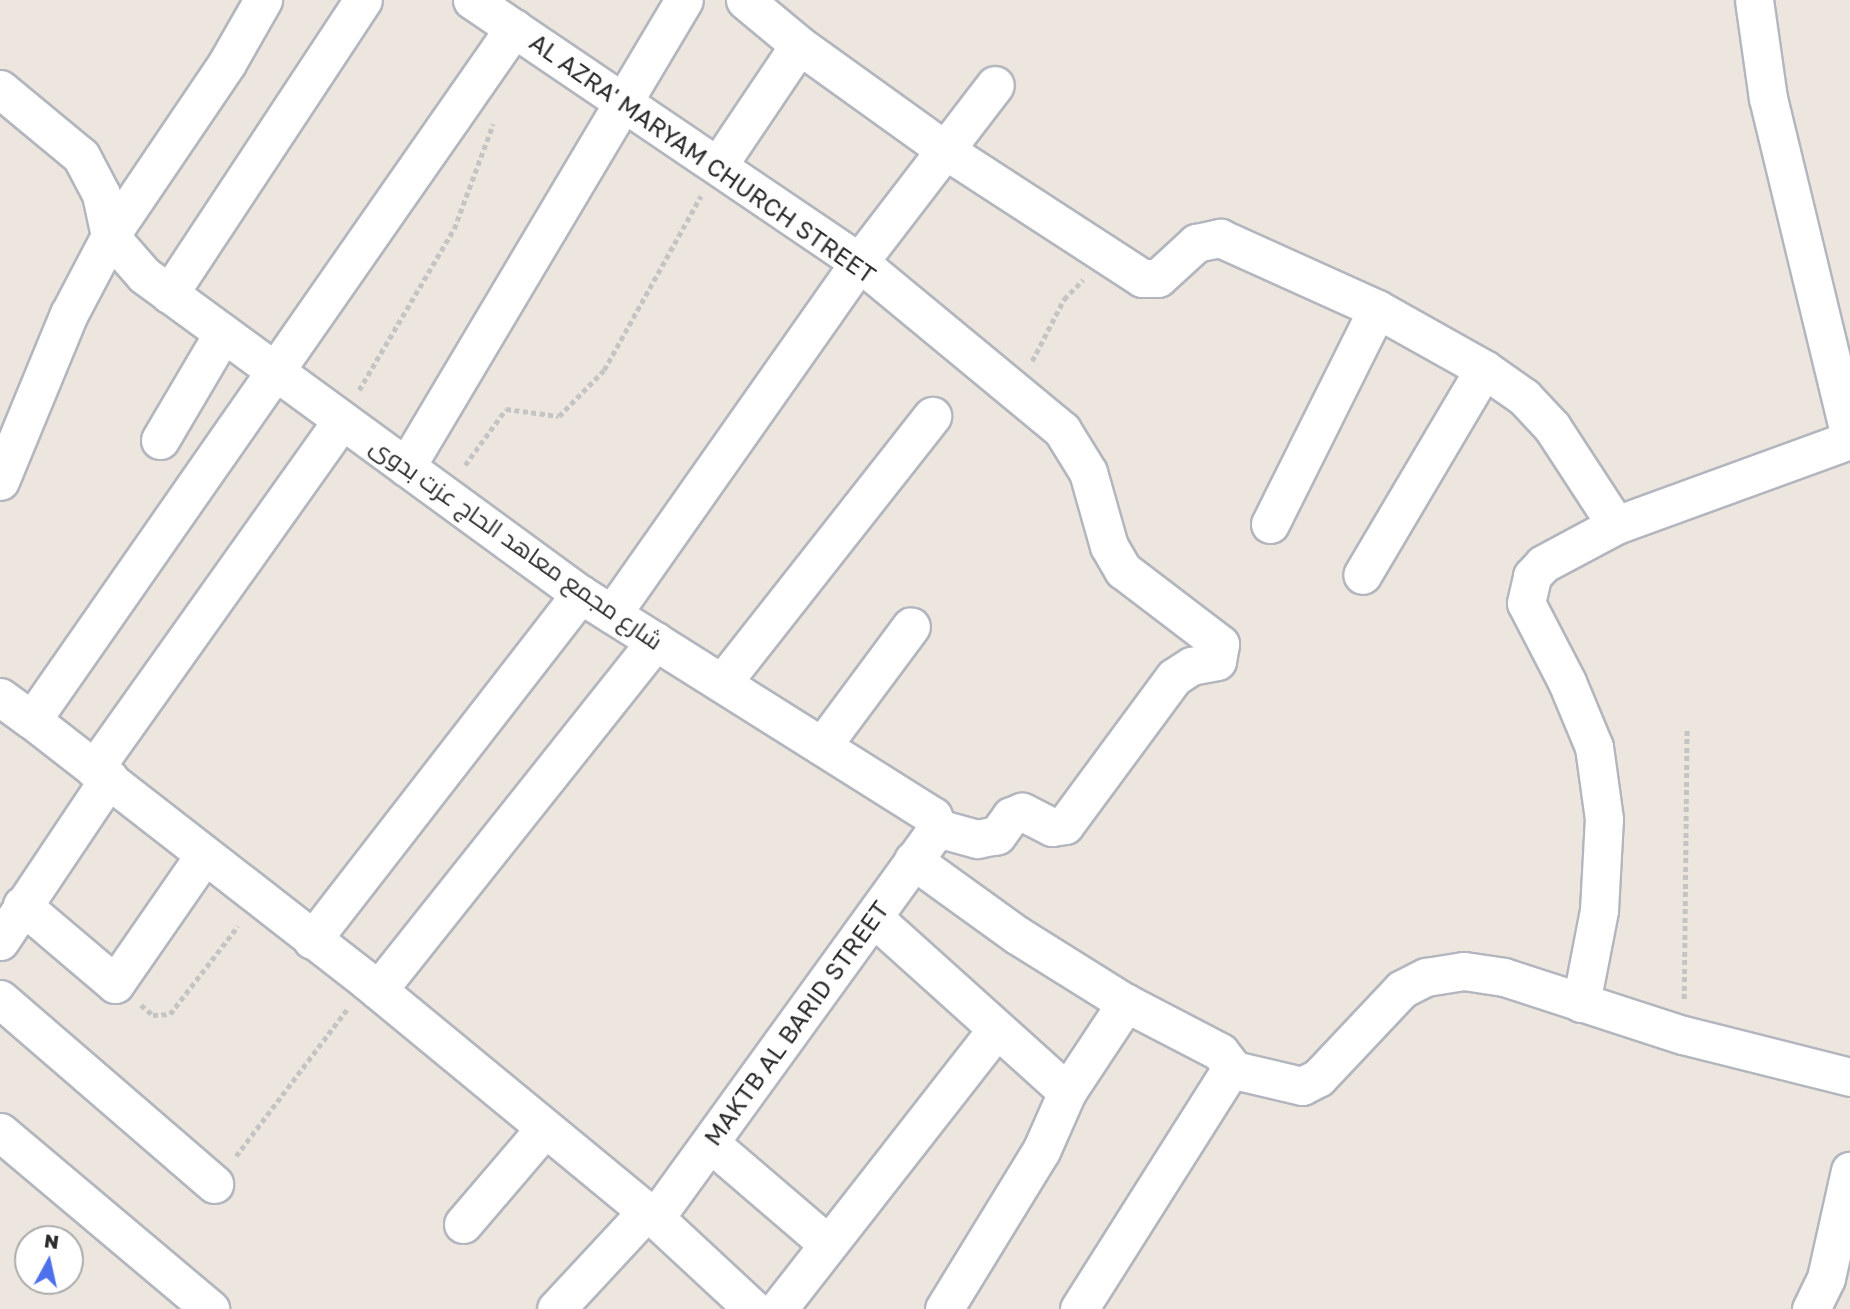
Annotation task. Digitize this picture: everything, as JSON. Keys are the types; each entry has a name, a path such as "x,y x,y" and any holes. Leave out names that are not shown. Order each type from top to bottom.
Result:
{"street":[{"path":"0,481 69,314 110,236 227,63 263,0"},
{"path":"169,294 363,0"},
{"name":"AL AZRA' MARYAM CHURCH STREET","path":"472,0 719,164 859,262 1062,430 1080,456 1109,546 1123,570 1221,650 1217,661 1191,666 1174,677 1065,825 1052,827 1022,812 1012,817 997,835 977,839 937,828"},
{"path":"406,467 626,102 684,0"},
{"path":"745,0 799,45 945,150 1142,278 1152,279 1196,243 1220,238 1377,309 1484,369 1524,397 1552,427 1616,525"},
{"path":"1581,1003 1599,910 1604,819 1594,747 1567,682 1526,603 1532,576 1543,564 1616,525 1850,439 1768,99 1754,0"},
{"path":"32,720 277,373 470,88 514,28"},
{"path":"719,164 799,45"},
{"path":"612,614 859,262 995,85"},
{"path":"0,89 81,156 101,194 110,236"},
{"name":"شارع مجمع معاهد الحاج عزت بدوى","path":"110,236 144,275 580,594 933,816 937,828"},
{"path":"1270,524 1377,309"},
{"path":"160,440 223,333"},
{"path":"1362,575 1484,369"},
{"path":"722,683 932,416"},
{"path":"0,941 101,773 342,420"},
{"path":"312,940 580,594"},
{"path":"822,746 911,626"},
{"path":"372,985 656,641"},
{"path":"0,697 101,773 258,900 372,985 650,1215 739,1305"},
{"name":"MAKTB AL BARID STREET","path":"556,1309 650,1215 710,1143 937,828"},
{"path":"22,905 115,984 203,857"},
{"path":"912,860 1017,935 1126,1003 1220,1052 1234,1070 1293,1085 1318,1078 1402,989 1426,977 1464,971 1504,977 1683,1035 1850,1077"},
{"path":"874,918 995,1031 1068,1092"},
{"path":"0,999 214,1184"},
{"path":"944,1309 1041,1151 1068,1092 1126,1003"},
{"path":"778,1309 995,1031"},
{"path":"1079,1309 1234,1070"},
{"path":"463,1224 544,1129"},
{"path":"0,1132 211,1309"},
{"path":"710,1143 828,1244"},
{"path":"1811,1309 1826,1278 1850,1171"}],"path":[{"path":"342,420 454,229 498,112 470,88"},
{"path":"443,494 506,408 559,416 604,370 719,164"},
{"path":"1015,393 1064,299 1108,255"},
{"path":"1683,1035 1687,727"},
{"path":"115,984 153,1015 170,1014 258,900"},
{"path":"214,1184 372,985"}]}
